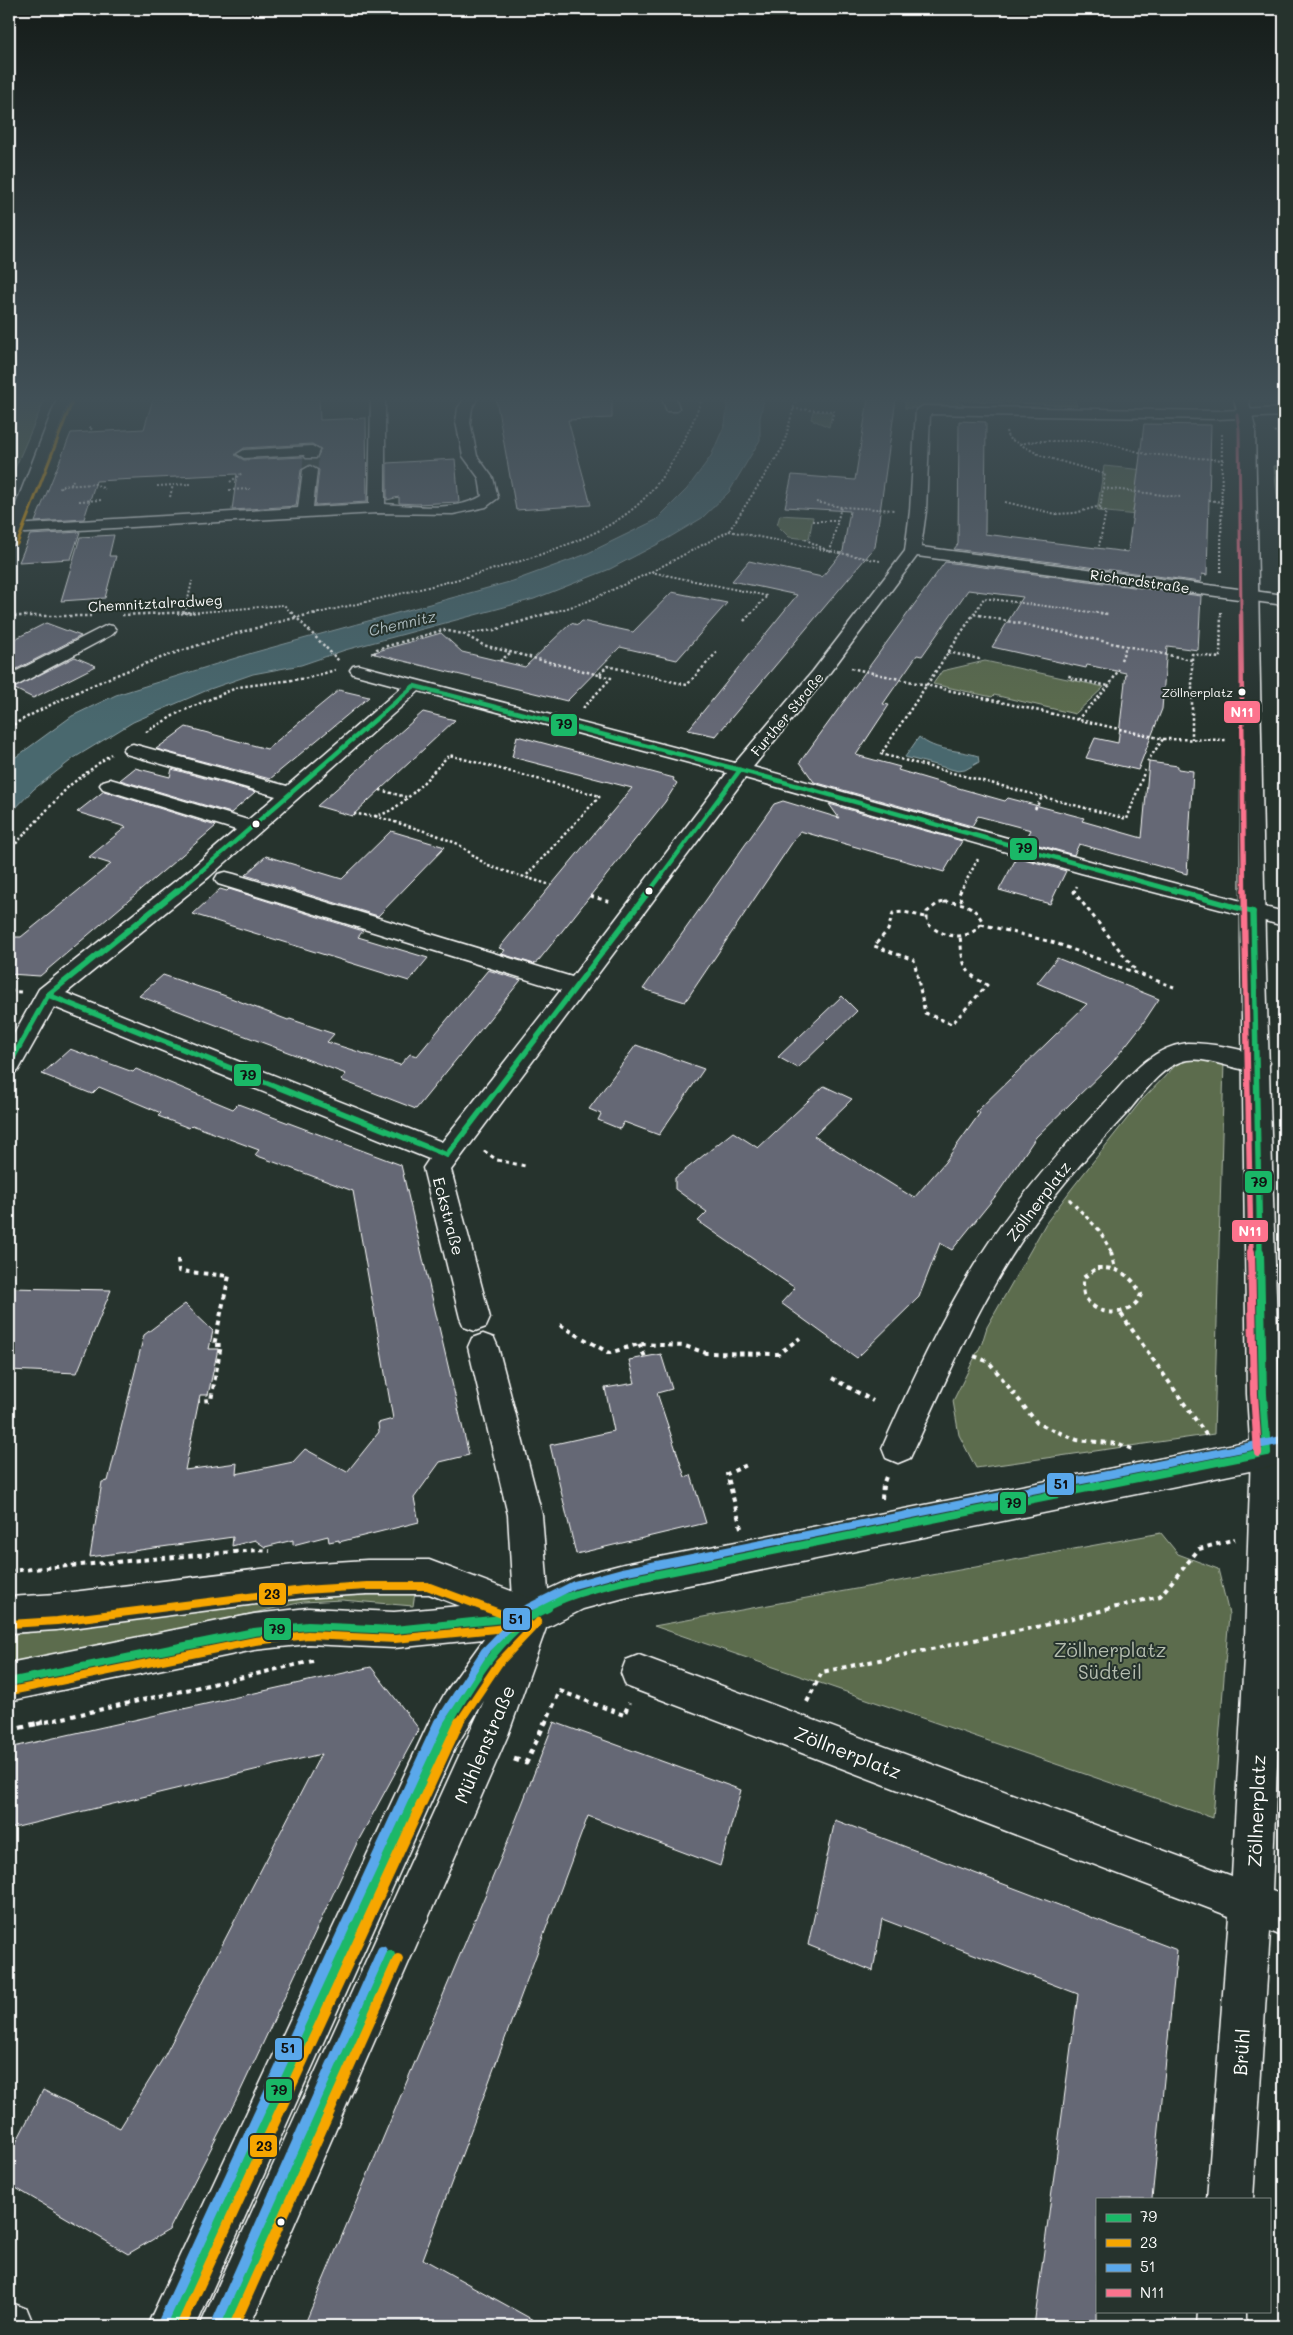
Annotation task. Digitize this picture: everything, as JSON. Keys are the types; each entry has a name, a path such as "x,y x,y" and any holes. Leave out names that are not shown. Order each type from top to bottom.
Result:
{"street":[{"path":"22,508 11,536 305,512 377,508 410,511 467,508"},
{"path":"305,508 305,512"},
{"name":"Further Straße","path":"454,1146 577,987 740,770 829,662 908,558 918,508"},
{"name":"Zöllnerplatz","path":"640,1673 1268,1910 1267,1530 1276,1450 1263,1394 1250,741 1248,508"},
{"name":"Richardstraße","path":"908,558 1284,600"},
{"path":"9,682 107,620"},
{"path":"359,670 414,686 740,770 1089,868 1284,919"},
{"path":"9,1065 48,995 201,872 414,686"},
{"path":"133,750 291,794"},
{"path":"110,785 252,828"},
{"path":"226,879 577,987"},
{"name":"Eckstraße","path":"48,995 454,1146 437,1168 525,1514 532,1616"},
{"name":"Zöllnerplatz","path":"898,1448 947,1347 991,1264 1088,1136 1146,1076 1159,1064 1177,1053 1207,1054 1257,1063"},
{"path":"9,1682 254,1632 308,1626 394,1630 532,1616 577,1592 748,1555 1276,1450"},
{"path":"9,1615 56,1612 302,1581 429,1576 532,1616"},
{"name":"Mühlenstraße","path":"171,2326 443,1733 458,1706 492,1657 532,1616"},
{"name":"Mühlenstraße","path":"226,2326 495,1722 516,1668 532,1616"},
{"name":"Brühl","path":"1230,2198 1268,1910"},
{"path":"1220,2326 1222,2312"}],"path":[{"path":"9,727 34,712 117,673 186,648 298,618 455,581 506,566 596,532 634,508"},
{"path":"463,634 494,630 586,602 651,572 729,531 744,508"},
{"path":"830,552 841,508"},
{"path":"860,508 918,511"},
{"path":"1035,508 1057,514 1089,508"},
{"path":"1099,546 1106,511 1100,510 1100,508"},
{"path":"1192,740 1192,654 1220,658 1222,508"},
{"path":"812,521 839,521"},
{"path":"729,531 830,552 908,558"},
{"path":"805,539 830,552"},
{"path":"651,572 767,596 744,621"},
{"path":"185,613 192,580"},
{"path":"1108,614 984,598 881,754 1127,819 1145,770"},
{"name":"Chemnitztalradweg","path":"9,616 107,620 284,605 340,661"},
{"path":"974,614 1192,660"},
{"path":"373,656 377,649 444,630 463,634 483,645 611,678 566,725"},
{"path":"1121,660 1126,647"},
{"path":"500,661 510,652"},
{"path":"599,675 607,666 687,685 717,652"},
{"path":"948,652 980,657"},
{"path":"829,662 926,686 1163,739 1250,741"},
{"path":"1076,720 1109,686 1119,669"},
{"path":"1070,675 1069,678 1109,686"},
{"path":"1146,762 1163,739"},
{"path":"375,816 389,811 407,797 449,755 600,796 525,877"},
{"path":"380,790 407,797"},
{"path":"1035,809 1042,796"},
{"path":"354,814 375,816 434,834 458,844 488,866 551,885"},
{"path":"962,904 959,894 987,840"},
{"path":"1089,868 1074,892 1137,973"},
{"path":"925,916 930,907 936,904 952,902 962,904 977,912 981,924"},
{"path":"925,916 904,912 893,913 888,930 874,946 914,960 926,1013 952,1024 986,985 975,980 963,968 960,955 960,936"},
{"path":"925,916 931,927 937,932 960,936 973,933 981,924"},
{"path":"981,924 1010,929 1083,952 1174,987"},
{"path":"454,1146 497,1160 524,1166"},
{"path":"1053,1180 1110,1243 1114,1254 1115,1269"},
{"path":"178,1259 179,1270 229,1276 214,1345 221,1345 211,1400 199,1400"},
{"path":"1097,1268 1115,1269 1131,1277 1140,1292 1140,1300 1136,1307 1121,1314 1110,1313 1097,1308 1089,1301 1082,1286 1083,1278 1089,1272 1097,1268"},
{"path":"1121,1314 1225,1461"},
{"path":"560,1325 609,1353 639,1344 685,1346 706,1353 778,1354 800,1338"},
{"path":"639,1344 645,1357"},
{"path":"947,1347 989,1362 1037,1423 1077,1440 1119,1444 1131,1448 1146,1477"},
{"path":"832,1378 873,1401"},
{"path":"884,1528 881,1507 883,1485 898,1448"},
{"path":"747,1465 727,1474 748,1555"},
{"path":"794,1731 822,1672 1041,1626 1160,1596 1199,1549 1267,1530"},
{"path":"9,1730 319,1659"},
{"path":"550,1713 560,1691 624,1715"}],"green space":[{"path":"1097,508 1134,508 1133,511 1137,515 1097,511"},
{"path":"1278,508 1284,508 1284,562"},
{"path":"780,515 813,517 809,539 789,537 777,525"},
{"path":"985,661 1104,687 1075,714 994,695 992,697 933,684 942,671"},
{"path":"1192,1059 1224,1061 1214,1434 976,1468 959,1435 953,1401 982,1343 987,1327 1046,1223 1073,1187 1141,1101 1178,1063"},
{"name":"Zöllnerplatz Südteil","path":"1161,1533 1178,1554 1218,1569 1229,1614 1213,1818 654,1626"},
{"path":"415,1593 413,1606 342,1600 303,1602 9,1664 9,1635 329,1596"}],"water":[{"name":"Chemnitz","path":"668,508 712,508 702,518 660,543 610,569 534,599 345,650 301,665 253,674 210,689 133,722 74,758 34,789 9,815 9,762 72,716 116,695 252,653 513,581 584,555 656,520"},
{"path":"919,737 940,748 978,756 979,762 965,770 958,771 905,757"}],"building":[{"path":"41,508 87,508 84,519 35,522"},
{"path":"232,508 265,508 232,510"},
{"path":"516,508 546,508 516,510"},
{"path":"801,508 881,508 875,547 716,736 688,730 797,595 732,581 749,561 822,577 843,551 850,511"},
{"path":"958,508 985,508 985,534 1128,552 1134,508 1209,508 1207,575 1202,574 1201,582 954,549 958,544"},
{"path":"80,532 71,559 19,562 30,535"},
{"path":"114,535 109,556 116,556 105,598 61,601 80,537"},
{"path":"945,562 1201,596 1198,650 1167,646 1162,709 1138,770 1086,758 1095,738 1118,743 1126,673 1087,665 1086,668 992,647 1023,597 968,590 922,656 917,655 883,704 889,705 856,755 900,767 898,770 962,789 1005,801 1008,798 1084,818 1082,821 1142,838 1149,762 1178,766 1178,769 1193,771 1187,874 1079,844 1074,855 1025,841 1031,830 978,816 972,826 814,782 800,762"},
{"path":"672,592 727,603 677,660 620,647 567,701 371,653 441,633 462,652 525,667 571,623 578,625 582,621 633,632"},
{"path":"46,623 81,636 9,673 9,642"},
{"path":"75,657 96,666 33,698 13,688"},
{"path":"339,690 369,697 270,779 156,749 186,727 267,749"},
{"path":"423,712 455,720 352,816 317,806"},
{"path":"517,736 674,778 673,780 677,783 665,802 534,964 502,954 505,950 499,948 632,788 512,757"},
{"path":"135,768 170,777 172,769 255,792 231,813 120,780"},
{"path":"104,791 216,826 40,976 9,974 9,937 21,937 111,864 89,857 126,827 77,812"},
{"path":"783,801 839,818 829,804 962,841 944,872 800,831 685,1002 643,989 774,804"},
{"path":"391,831 445,847 378,916 245,875 266,856 342,879"},
{"path":"1017,857 1066,871 1050,904 999,890"},
{"path":"220,889 227,891 229,889 363,931 358,937 428,958 409,981 193,914"},
{"path":"1057,958 1159,999 1141,1026 1111,1064 1036,1137 998,1193 952,1250 940,1243 919,1297 857,1358 781,1303 795,1288 698,1221 707,1212 675,1189 675,1178 733,1132 758,1148 824,1086 852,1099 814,1136 914,1198 945,1162 980,1113 976,1112 1087,1004 1037,983"},
{"path":"488,970 521,980 416,1109 341,1080 346,1074 139,996 163,975 223,995 288,1020 290,1019 334,1034 327,1042 400,1065 410,1054 417,1056"},
{"path":"842,996 857,1011 798,1068 778,1057"},
{"path":"636,1045 704,1069 659,1135 624,1122 620,1129 598,1120 601,1114 589,1109"},
{"path":"70,1049 133,1072 136,1069 233,1109 238,1104 401,1165 469,1455 440,1462 414,1498 419,1522 339,1542 339,1540 329,1542 328,1536 293,1545 293,1540 265,1547 255,1540 232,1546 233,1537 90,1557 102,1482 108,1481 144,1335 185,1304 213,1331 209,1349 218,1349 208,1395 200,1395 185,1470 237,1463 236,1474 293,1462 305,1449 347,1472 379,1432 378,1423 393,1419 353,1191 255,1155 259,1150 192,1125 189,1128 158,1116 161,1113 99,1087 92,1094 42,1074"},
{"path":"9,1288 111,1290 77,1373 9,1370"},
{"path":"661,1354 672,1389 657,1393 685,1477 691,1475 706,1523 576,1554 550,1445 614,1431 605,1388 635,1383 629,1360"},
{"path":"371,1667 419,1729 356,1845 240,2092 169,2230 128,2254 9,2184 9,2156 43,2090 120,2128 165,2055 321,1754 9,1829 9,1748"},
{"path":"554,1722 741,1790 720,1866 588,1816 423,2259 544,2326 304,2326 505,1848"},
{"path":"835,1820 1177,1950 1152,2198 1096,2198 1097,2326 1034,2326 1078,1994 882,1919 873,1971 808,1945"}],"transit line":[{"name":"23","path":"17,544 31,508"},
{"name":"N11","path":"1240,508 1244,939 1254,1394 1258,1453"},
{"name":"79","path":"9,1065 48,995 201,872 414,686 740,770 1253,912"},
{"name":"79","path":"447,1155 577,987 740,770"},
{"name":"79","path":"1253,912 1263,1394 1267,1452"},
{"name":"79","path":"48,995 447,1155"},
{"name":"51","path":"163,2322 435,1729 451,1701 485,1651 526,1609 574,1585 622,1572 1282,1440"},
{"name":"79","path":"171,2326 443,1733 461,1702 493,1656 531,1617 540,1610 563,1599 588,1590 624,1581 1267,1452"},
{"name":"23","path":"10,1624 57,1621 303,1590 367,1586 427,1586 529,1624"},
{"name":"79","path":"9,1682 254,1632 308,1626 394,1630 532,1616 548,1608"},
{"name":"23","path":"181,2326 451,1737 465,1711 499,1663 538,1622"},
{"name":"23","path":"11,1691 255,1641 308,1635 395,1639 525,1626"},
{"name":"51","path":"217,2322 382,1951"},
{"name":"79","path":"225,2326 390,1955"},
{"name":"23","path":"234,2326 398,1959"}],"place":[{"name":"Zöllnerplatz","path":"1242,692"}]}
